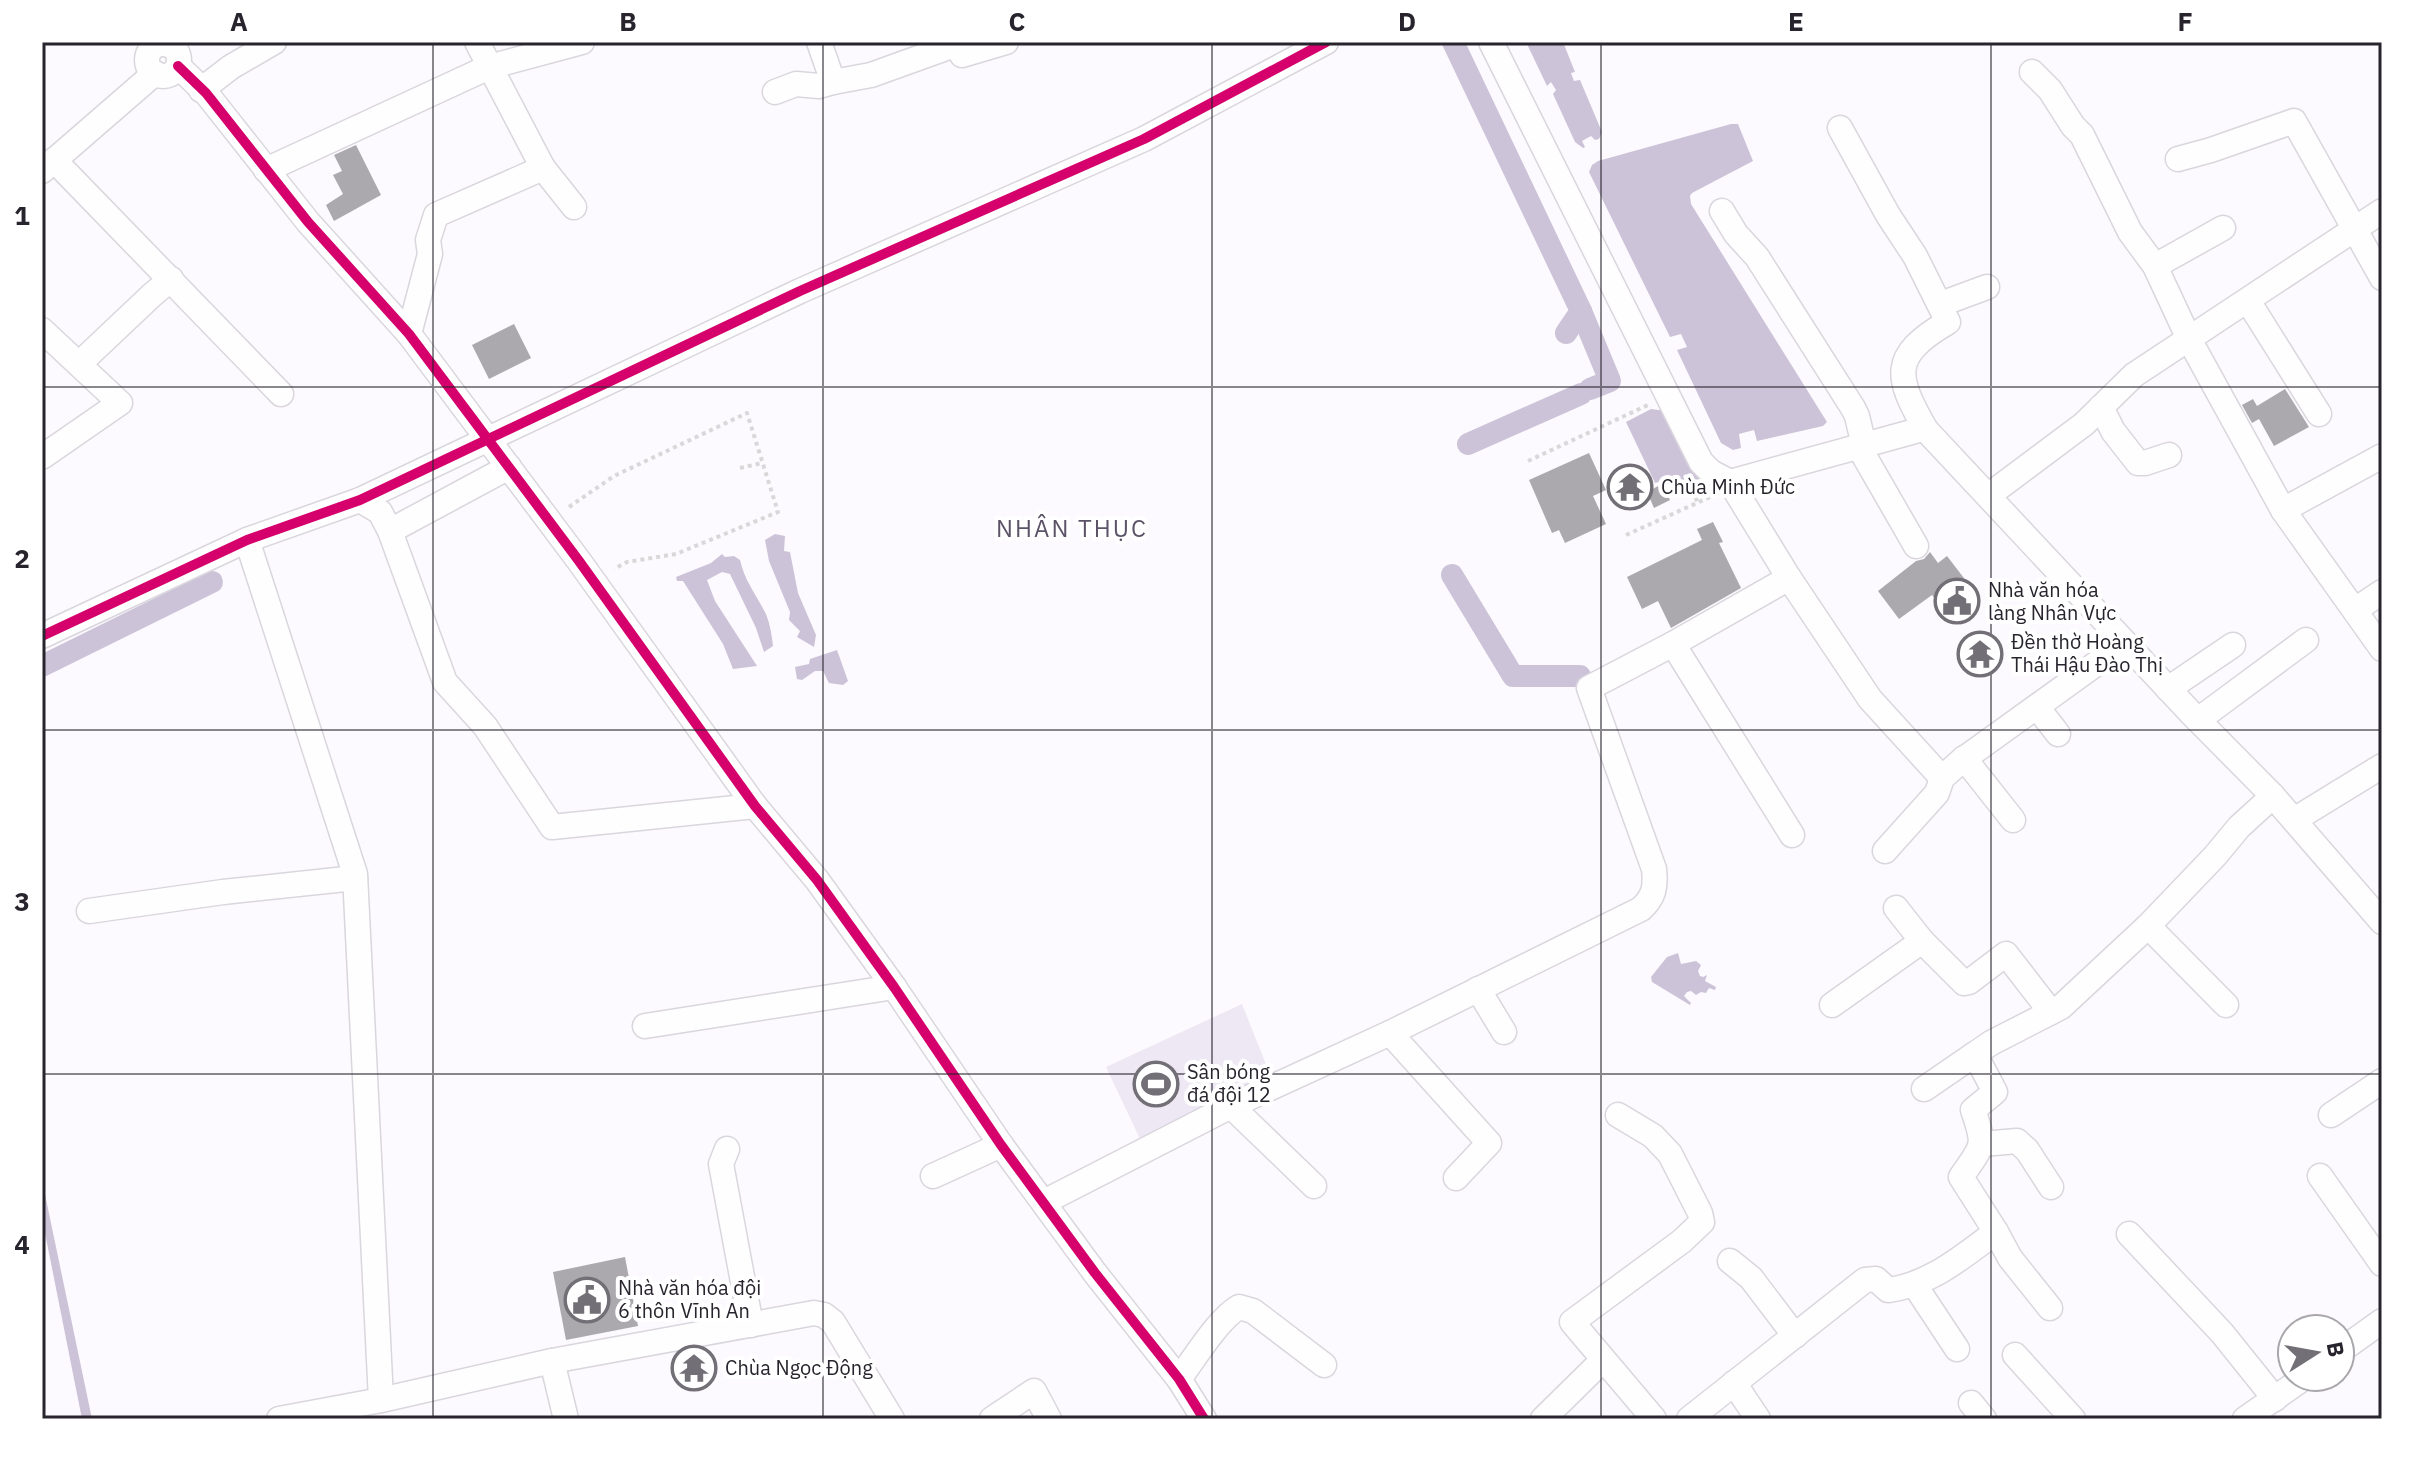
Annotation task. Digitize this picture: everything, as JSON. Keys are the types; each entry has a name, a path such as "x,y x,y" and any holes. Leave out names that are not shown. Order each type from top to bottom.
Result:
{"street":[{"path":"201,90 231,67 274,42"},
{"path":"477,42 543,168 574,207"},
{"path":"266,170 489,67 582,42"},
{"path":"819,42 833,82"},
{"path":"775,92 796,84 819,86 871,75 960,42 962,55 1006,42"},
{"path":"42,636 247,540 360,500 787,297 1144,139 1326,42"},
{"path":"1491,42 1701,462 1711,472 1730,482 1789,578 1870,699 1942,778"},
{"path":"281,394 171,279 48,165 166,52 201,90 308,222 409,334 755,806 817,880 1001,1145 1095,1273 1179,1379 1204,1419"},
{"path":"2032,72 2050,90 2082,135 2130,232 2155,266 2189,339 2283,510 2382,649"},
{"path":"2178,159 2294,121 2382,278"},
{"path":"1840,128 1888,215 1915,256 1948,322 1926,334 1908,353 1902,367 1910,403 1926,430 2168,689 2273,796 2382,922"},
{"path":"409,334 430,254 428,240 436,215 543,168"},
{"path":"1722,211 1736,234 1757,257 1853,408 1862,447 1916,546"},
{"path":"1989,495 2084,424 2134,375 2382,211"},
{"path":"2155,266 2223,228"},
{"path":"79,364 171,279"},
{"path":"1941,304 1987,287"},
{"path":"2248,301 2319,414"},
{"path":"42,330 120,403 42,457"},
{"path":"2101,407 2113,431 2138,463 2169,455"},
{"path":"1730,482 1926,430"},
{"path":"2283,510 2382,456"},
{"path":"390,531 509,467"},
{"path":"360,500 380,512 390,531 445,682 485,726 552,827 755,806"},
{"path":"247,540 353,862 381,1400"},
{"path":"1044,1202 1231,1106 1390,1033 1632,915 1647,904 1653,895 1654,869 1589,688 1789,578"},
{"path":"2355,610 2382,592"},
{"path":"2198,720 2306,640"},
{"path":"1885,851 1937,793 1942,778 1964,758 2125,643"},
{"path":"1673,644 1792,835"},
{"path":"2168,689 2233,645"},
{"path":"2037,707 2058,734"},
{"path":"1964,758 2013,820"},
{"path":"2294,820 2382,766"},
{"path":"1924,1089 1991,1043 2061,1007 2148,926 2239,827 2273,796"},
{"path":"89,911 355,878"},
{"path":"1896,908 1922,941 1964,983 2006,954 2051,1012"},
{"path":"2148,926 2226,1005"},
{"path":"1832,1005 1922,941"},
{"path":"645,1026 894,987"},
{"path":"1478,989 1504,1032"},
{"path":"1390,1033 1422,1083 1489,1143 1456,1178"},
{"path":"1975,1054 1995,1092 1973,1110 1983,1138 1982,1144 1961,1177 2010,1258 2050,1308"},
{"path":"2331,1115 2382,1081"},
{"path":"1231,1106 1314,1186"},
{"path":"1618,1115 1653,1136 1670,1154 1702,1222 1682,1241 1572,1322 1654,1419"},
{"path":"1982,1144 2017,1141 2027,1150 2051,1187"},
{"path":"933,1176 1001,1145"},
{"path":"727,1149 721,1164 751,1325"},
{"path":"2320,1176 2382,1264"},
{"path":"1689,1419 1865,1280 1876,1279 1888,1290 1906,1288 1941,1272 1996,1232"},
{"path":"2129,1234 2222,1333 2275,1399"},
{"path":"1730,1261 1751,1278 1795,1336"},
{"path":"1914,1284 1957,1349"},
{"path":"1179,1379 1233,1310 1239,1307 1253,1311 1324,1365"},
{"path":"279,1419 381,1400 552,1361 814,1313 829,1318 837,1328 892,1419"},
{"path":"2356,1340 2382,1321"},
{"path":"2015,1355 2073,1419"},
{"path":"1543,1419 1603,1360"},
{"path":"552,1361 566,1419"},
{"path":"1734,1383 1758,1419"},
{"path":"992,1419 1034,1391 1049,1419"},
{"path":"2245,1419 2283,1393"}],"path":[{"path":"1528,461 1667,396"},
{"path":"569,507 614,476 747,413 778,512 676,554 627,562 614,569"},
{"path":"740,468 762,463"},
{"path":"1685,475 1698,503"},
{"path":"1626,535 1719,493 1730,482"}],"shaded area":[{"path":"1526,42 1563,42 1575,72 1571,73 1574,81 1580,80 1602,132 1599,139 1591,136 1582,141 1583,148 1575,142 1553,94 1556,90 1551,82 1547,86"},
{"path":"1738,124 1753,161 1692,193 1691,204 1827,422 1823,426 1757,441 1754,430 1739,434 1741,448 1733,450 1721,443 1677,350 1687,347 1681,334 1670,337 1589,172 1598,161"},
{"path":"1651,409 1667,411 1702,478 1691,483 1686,474 1683,476 1688,486 1669,479 1655,483 1626,422"},
{"path":"775,534 785,536 784,551 790,552 798,593 816,635 814,647 797,637 800,631 789,620 790,612 769,561 765,540"},
{"path":"722,554 740,560 771,630 773,646 764,652 730,574 722,572 707,580 715,601 757,666 733,669 723,644 683,581 677,581 676,577 711,563"},
{"path":"837,650 848,681 843,685 829,683 823,671 815,671 802,680 797,679 795,667 809,664 810,659"},
{"path":"1678,953 1681,964 1696,961 1701,965 1698,971 1700,976 1707,975 1705,981 1716,987 1715,990 1709,988 1706,993 1696,995 1687,992 1684,996 1690,1005 1652,982 1651,977 1667,957"},
{"path":"1242,1004 1271,1077 1141,1141 1106,1067"},
{"path":"42,1180 92,1419 82,1419 42,1218"}],"building":[{"path":"356,145 381,195 334,221 326,205 343,194 333,175 342,171 334,155"},
{"path":"514,324 531,358 489,379 472,345"},
{"path":"2285,389 2309,427 2274,446 2259,419 2252,423 2242,405 2253,399 2257,406"},
{"path":"1589,453 1606,490 1593,496 1606,524 1565,543 1559,530 1552,533 1529,480"},
{"path":"1662,484 1670,500 1654,508 1647,492"},
{"path":"1713,522 1723,542 1719,543 1741,588 1671,628 1658,601 1642,609 1627,577 1702,540 1697,529"},
{"path":"1930,552 1938,563 1947,556 1970,586 1965,591 1974,602 1952,620 1932,595 1899,619 1878,591"},
{"path":"625,1257 638,1326 566,1340 553,1272"}],"waterway":[{"path":"1453,42 1581,311 1566,333"},
{"path":"1581,311 1610,381 1590,389"},
{"path":"1468,444 1581,394"},
{"path":"1452,575 1513,676 1580,676"},
{"path":"42,666 212,582"}],"cycle path":[{"path":"42,636 247,540 360,500 800,291 1144,139 1326,42"},
{"path":"178,66 206,93 308,222 409,334 579,561 755,806 817,880 1001,1145 1095,1273 1179,1379 1204,1419"}],"place":[{"name":"Chùa Minh Đức","path":"1630,487"},
{"name":"Nhà văn hóa làng Nhân Vực","path":"1957,601"},
{"name":"Đền thờ Hoàng Thái Hậu Đào Thị","path":"1980,654"},
{"name":"Sân bóng đá đội 12","path":"1156,1084"},
{"name":"Nhà văn hóa đội 6 thôn Vĩnh An","path":"587,1300"},
{"name":"Chùa Ngọc Động","path":"694,1368"}],"district":[{"name":"NHÂN THỤC","path":"1072,529"}]}
